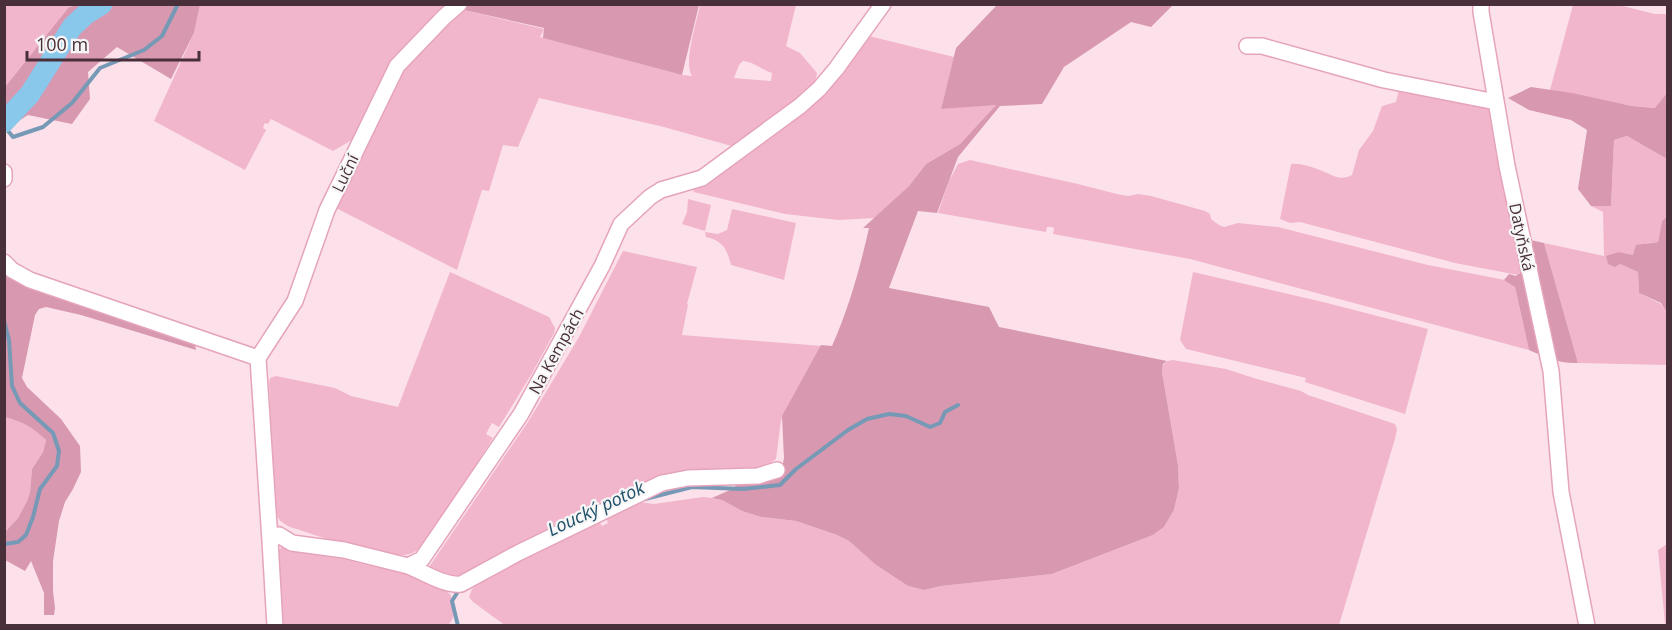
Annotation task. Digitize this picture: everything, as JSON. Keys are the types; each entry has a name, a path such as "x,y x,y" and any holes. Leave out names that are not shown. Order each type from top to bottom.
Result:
{"street":[{"name":"Luční","path":"258,358 295,301 327,210 397,66 459,4"},
{"name":"Na Kempách","path":"408,566 422,559 521,414 602,266 621,224 650,197 661,190 702,178 800,106 836,69 883,4"},
{"name":"Datyňská","path":"1481,4 1507,166 1551,371 1561,492 1587,626"},
{"path":"1247,46 1262,46 1384,80 1496,102"},
{"path":"4,172 4,178"},
{"path":"4,262 12,270 30,280 258,358 275,626"},
{"path":"270,541 279,536 292,543 344,550 408,566 455,585 662,483 688,478 758,476 777,470"}],"shaded area":[{"path":"458,4 699,5 682,75 543,38 544,28 464,10 457,6"},
{"path":"5,5 77,5 70,6 5,87"},
{"path":"77,5 200,5 194,33 171,79 117,47 88,72 90,99 72,124 28,115 5,130 5,87 69,7"},
{"path":"200,5 457,5 397,66 357,137 333,151 271,119 268,124 265,123 263,128 266,130 245,170 154,121 194,33"},
{"path":"700,5 796,5 786,46 800,53 817,73 815,84 869,36 954,57 941,109 997,104 960,144 926,164 909,186 875,218 839,220 785,214 694,192 692,188 735,147 664,127 539,98 518,147 503,145 489,191 482,190 457,270 336,208 405,67 464,10 544,29 540,37 692,76 689,62 690,52","holes":["743,61 772,73 771,81 734,78 739,65"]},
{"path":"997,5 1173,5 1151,27 1131,22 1064,67 1042,104 1000,106 958,157 937,213 918,211 889,288 989,307 999,327 1167,361 1163,364 1162,372 1178,465 1179,488 1174,510 1164,527 1153,535 1052,574 941,586 924,590 908,586 876,565 849,541 837,535 796,521 761,517 712,498 741,482 770,480 781,474 784,458 782,416 821,345 832,346 849,303 862,258 869,228 863,228 909,186 926,164 960,144 996,105 941,109 956,48"},
{"path":"1573,5 1619,5 1655,14 1667,14 1667,93 1656,108 1632,106 1550,90"},
{"path":"1531,87 1632,106 1655,108 1667,93 1667,159 1627,136 1614,140 1611,206 1591,206 1578,189 1587,130 1571,120 1529,110 1508,98"},
{"path":"1399,90 1490,107 1512,205 1520,272 1518,275 1455,263 1300,222 1290,223 1280,219 1291,164 1309,167 1339,178 1352,175 1359,150 1373,131 1382,106 1396,102"},
{"path":"1627,136 1667,159 1667,216 1662,221 1658,242 1647,243 1633,255 1619,252 1620,264 1638,272 1639,293 1661,304 1667,313 1667,365 1578,363 1544,243 1604,256 1603,212 1591,206 1611,206 1614,140"},
{"path":"970,160 1117,194 1151,196 1205,211 1210,214 1211,219 1224,227 1238,223 1278,227 1428,265 1505,280 1515,287 1529,350 1190,259 1053,234 1054,228 1051,227 1047,227 1046,232 938,213 949,181 958,164"},
{"path":"688,199 711,205 705,231 682,224 687,212"},
{"path":"732,209 796,223 784,280 731,265 723,246 706,237 705,232 718,234 727,230"},
{"path":"1667,216 1667,313 1661,303 1639,293 1638,272 1620,264 1615,267 1608,264 1606,256 1619,252 1633,255 1636,245 1658,242 1662,221"},
{"path":"1526,239 1544,243 1578,363 1559,361 1529,350 1515,287 1504,280 1509,274 1516,276 1520,273 1517,244"},
{"path":"623,251 697,267 682,335 822,346 781,420 776,459 761,470 673,476 455,583 429,567 528,422 579,337"},
{"path":"5,272 194,339 196,350 81,315 46,307 39,309 35,315 22,378 27,387 61,419 80,446 81,472 65,502 59,521 53,561 54,615 44,615 44,593 31,561 25,571 5,560 5,532 18,518 27,501 32,469 43,452 46,440 27,425 5,417"},
{"path":"450,272 549,317 555,328 531,375 499,427 492,423 486,434 493,438 430,537 421,547 409,554 384,554 351,546 285,524 275,511 270,378 276,376 335,388 351,396 398,407"},
{"path":"1193,272 1428,329 1405,414 1305,382 1306,378 1186,349 1180,340"},
{"path":"1173,360 1226,369 1301,391 1395,424 1397,429 1395,439 1339,625 506,626 469,597 472,589 487,577 599,521 602,526 608,523 606,518 639,502 654,504 703,497 722,500 742,511 761,517 796,521 837,535 849,541 876,565 908,586 924,590 941,586 1052,574 1153,535 1164,527 1174,510 1179,488 1178,465 1162,372 1164,363"},
{"path":"5,417 27,426 46,440 43,452 32,469 27,501 18,518 5,532"},
{"path":"284,544 371,566 403,571 440,587 450,594 455,605 453,618 448,626 280,625 275,555"},
{"path":"1667,544 1668,622 1665,624 1658,550"}],"waterway":[{"path":"4,122 30,94 72,27 102,4"},
{"path":"4,126 13,137 43,127 72,103 100,68 144,50 162,36 178,4"},
{"path":"4,321 9,340 12,386 20,403 53,433 59,451 57,466 40,489 26,535 18,542 4,544"},
{"name":"Loucký potok","path":"645,499 692,487 743,489 780,485 796,469 848,430 867,419 889,414 906,416 930,427 940,423 945,412 958,405"},
{"name":"Loucký potok","path":"457,593 452,601 458,626"}]}
